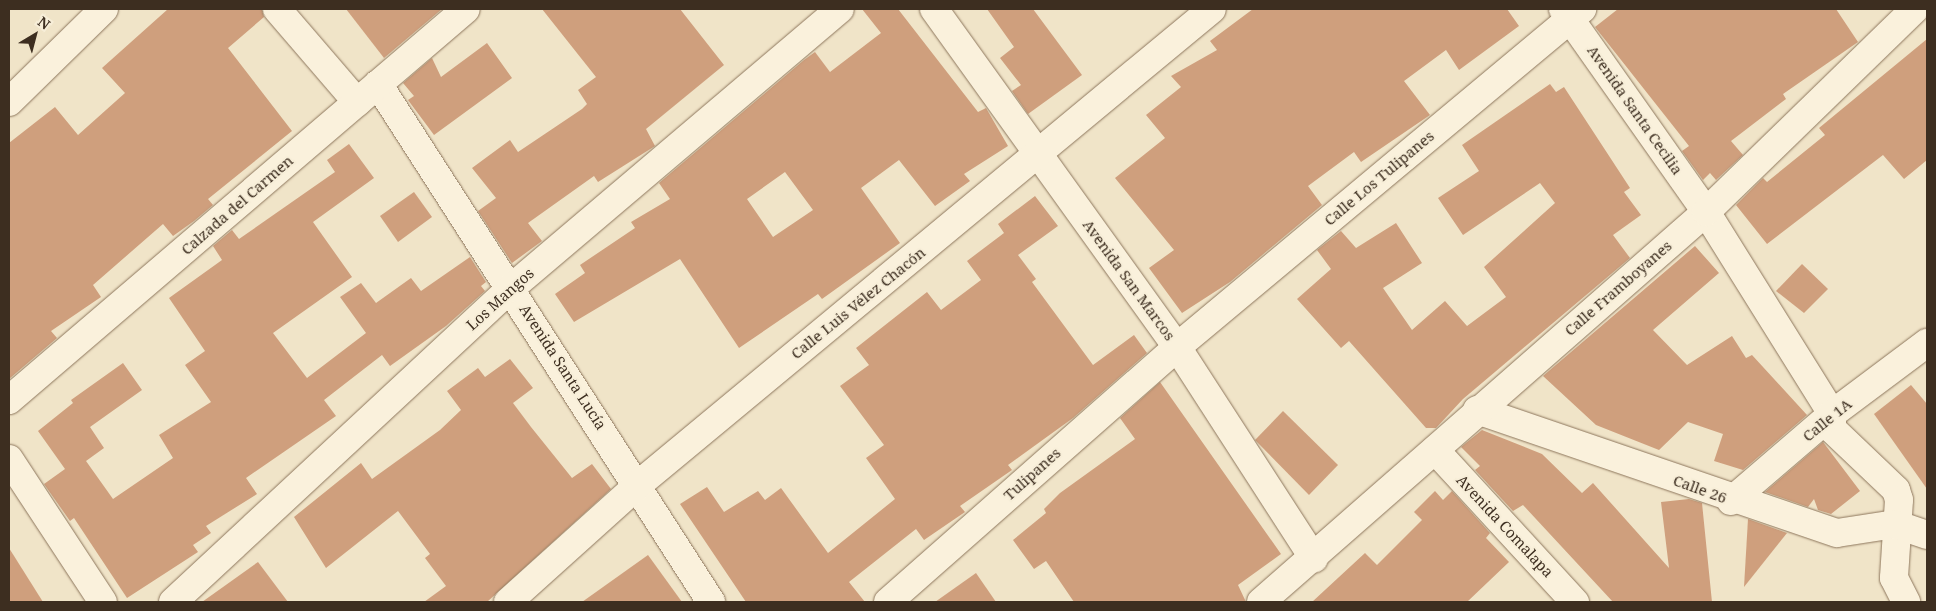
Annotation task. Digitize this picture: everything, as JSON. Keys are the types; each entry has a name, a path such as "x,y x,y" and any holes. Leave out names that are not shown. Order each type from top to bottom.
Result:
{"street":[{"path":"14,93 104,9"},
{"path":"277,9 357,102"},
{"name":"Calzada del Carmen","path":"9,400 466,9"},
{"name":"Los Mangos","path":"173,602 511,288 840,9"},
{"name":"Avenida San Marcos","path":"934,9 1177,346 1314,559"},
{"name":"Calle Luis Vélez Chacón","path":"508,602 638,484 1212,9"},
{"name":"Calle Framboyanes","path":"1265,601 1314,559 1477,410 1706,212 1915,9"},
{"name":"Avenida Santa Cecilia","path":"1572,12 1706,212 1832,414 1832,429 1896,490 1899,500 1895,524 1894,578 1906,602"},
{"name":"Calle Los Tulipanes","path":"1177,346 1572,12"},
{"name":"Avenida Santa Lucía","path":"378,84 638,484 711,602"},
{"name":"Calle 1A","path":"1731,501 1832,414 1927,343"},
{"name":"Tulipanes","path":"888,602 1177,346"},
{"name":"Calle 26","path":"1477,410 1731,501 1837,533 1895,524 1927,535"},
{"name":"Avenida Comalapa","path":"1434,450 1575,602"},
{"path":"9,459 103,602"}],"building":[{"path":"168,9 262,9 264,17 228,48 292,131 208,199 213,205 194,221 173,236 163,224 93,285 101,297 51,331 57,338 9,379 9,143 55,107 78,135 125,93 102,68"},
{"path":"346,9 442,9 384,58"},
{"path":"542,9 680,9 724,65 646,129 655,146 598,182 594,176 528,223 542,241 512,263 478,211 496,198 472,168 510,140 518,152 582,109 587,104 578,90 596,77"},
{"path":"862,9 898,9 978,112 986,108 1008,146 964,174 970,181 935,206 899,160 861,188 900,243 822,299 818,294 739,348 680,259 574,322 555,294 585,273 580,265 635,228 631,222 670,199 659,183 815,52 830,72 881,33","holes":["785,172 813,210 773,237 747,199"]},
{"path":"987,9 1033,9 1082,75 1028,114 1012,91 1021,85 1000,58 1014,47"},
{"path":"1253,9 1507,9 1519,26 1459,70 1446,50 1404,81 1430,115 1361,162 1354,152 1308,186 1322,205 1230,282 1182,313 1149,268 1174,250 1115,178 1165,138 1146,115 1181,87 1171,76 1217,50 1210,41"},
{"path":"1618,9 1836,9 1858,42 1783,94 1786,99 1731,141 1743,155 1716,180 1710,173 1703,180 1682,151 1689,146 1595,27"},
{"path":"1927,39 1927,160 1904,179 1883,155 1767,244 1736,205 1763,178 1767,182 1825,135 1819,128"},
{"path":"487,43 512,78 434,135 408,100 414,96 403,83 432,58 441,77"},
{"path":"1550,84 1556,92 1564,87 1630,188 1624,192 1641,215 1613,235 1630,258 1463,399 1436,428 1426,428 1349,341 1341,348 1297,299 1331,269 1317,250 1341,231 1356,248 1396,223 1422,263 1383,288 1412,330 1445,301 1467,326 1506,297 1484,267 1555,203 1540,183 1463,235 1438,198 1479,171 1462,145"},
{"path":"349,144 374,178 313,222 352,277 273,333 307,378 366,333 340,297 361,283 376,303 411,278 421,291 470,257 486,282 481,286 485,291 446,326 390,366 382,355 324,400 336,416 246,478 257,494 206,526 211,533 193,545 198,552 127,598 74,518 70,521 44,484 65,469 38,431 73,403 71,400 123,363 142,390 90,427 104,448 86,461 113,499 173,458 159,435 211,402 185,365 205,351 169,298 222,260 213,246 232,230 239,239 335,172 327,160"},
{"path":"414,192 432,217 398,242 380,216"},
{"path":"1035,196 1058,226 1018,255 1036,279 1032,282 1093,365 1134,335 1147,353 1073,418 1008,465 1012,470 960,506 965,512 924,540 916,529 849,582 865,602 746,602 680,504 707,487 724,512 758,491 765,500 781,488 828,553 895,499 866,458 884,445 840,386 869,365 856,348 927,292 941,310 981,280 967,261 1004,233 998,224"},
{"path":"1695,246 1719,273 1653,330 1687,365 1732,336 1746,358 1752,355 1807,415 1743,470 1714,461 1723,434 1688,422 1659,450 1596,425 1543,376"},
{"path":"1802,264 1828,289 1804,313 1776,291"},
{"path":"510,359 533,388 513,403 531,427 572,478 592,464 611,489 487,602 424,602 446,586 425,558 430,554 398,511 326,568 294,517 361,463 372,479 440,430 461,410 447,391 478,368 485,377"},
{"path":"1160,382 1281,554 1238,585 1246,602 1074,602 1046,561 1034,569 1013,540 1046,513 1044,509 1060,493 1135,439 1120,418"},
{"path":"1911,385 1927,404 1927,489 1874,414"},
{"path":"1283,411 1338,465 1309,495 1255,440"},
{"path":"1482,430 1542,454 1582,493 1593,483 1669,568 1661,502 1689,499 1702,503 1712,602 1613,602 1523,505 1513,511 1475,470 1480,466 1461,447"},
{"path":"1823,442 1860,491 1831,514 1818,510 1814,499 1808,507 1765,492"},
{"path":"1435,491 1443,500 1452,491 1490,533 1486,538 1509,562 1467,602 1312,602 1365,553 1377,565 1422,520 1414,512"},
{"path":"1748,519 1787,533 1744,587"},
{"path":"9,548 43,602 9,602"},
{"path":"648,555 682,602 582,602"},
{"path":"258,562 288,602 202,602"},
{"path":"976,573 996,602 935,602"}]}
